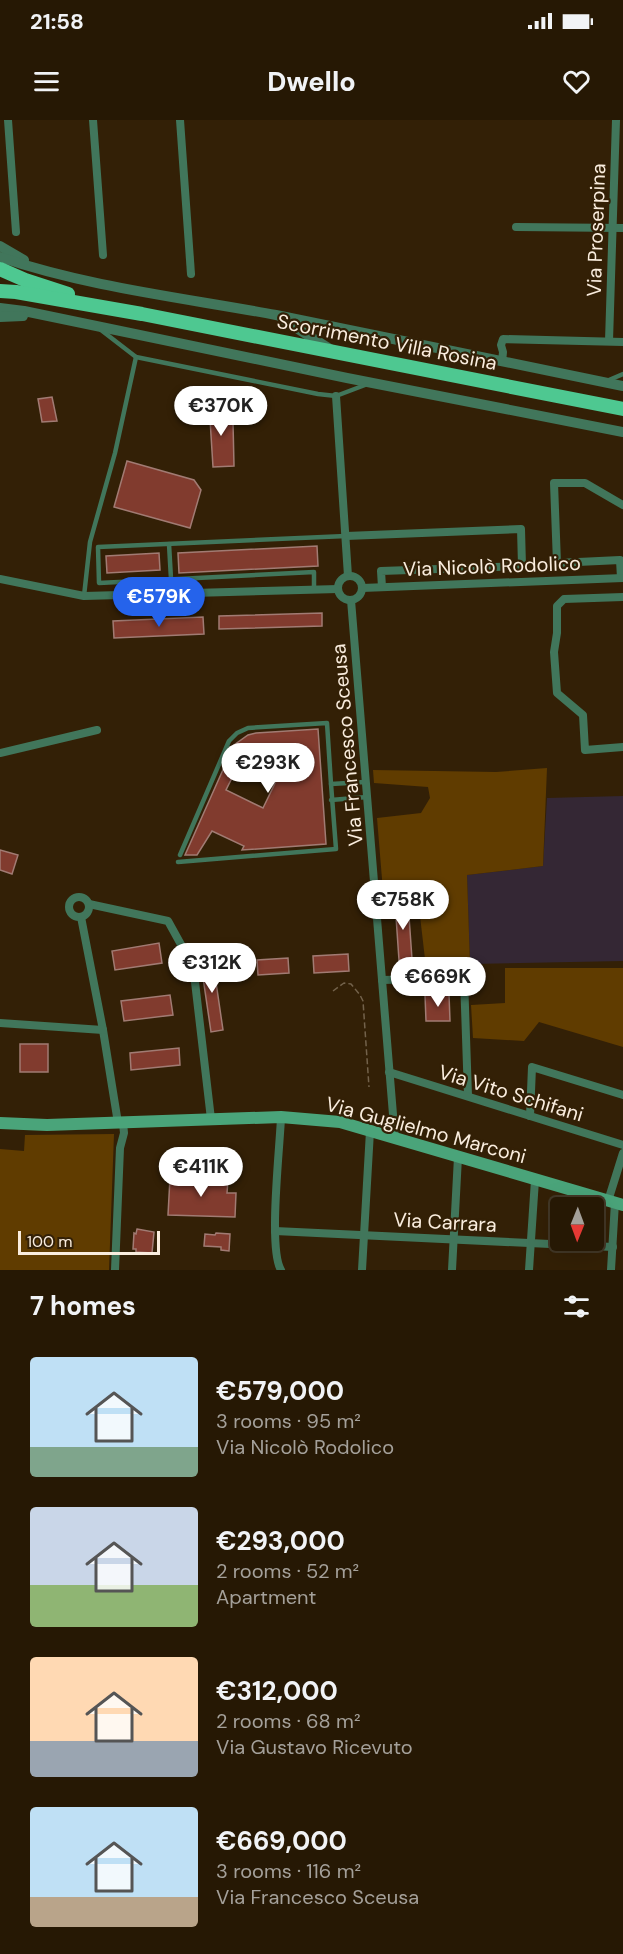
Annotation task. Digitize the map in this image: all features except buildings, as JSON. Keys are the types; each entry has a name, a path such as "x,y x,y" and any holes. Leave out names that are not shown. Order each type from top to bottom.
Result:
{"main road":[{"name":"Scorrimento Villa Rosina","path":"0,269 62,292 142,314"},
{"name":"Scorrimento Villa Rosina","path":"0,291 142,314 623,409"},
{"name":"Via Guglielmo Marconi","path":"0,1123 47,1125 281,1118 340,1122 616,1203"}],"street":[{"path":"8,120 16,232"},
{"path":"93,120 103,255"},
{"path":"180,120 191,274"},
{"name":"Via Proserpina","path":"609,341 616,120"},
{"path":"516,227 623,228"},
{"path":"0,246 40,269"},
{"path":"0,257 40,269 121,287 276,315 623,386"},
{"path":"0,308 623,432"},
{"path":"276,315 336,352"},
{"path":"0,317 23,316 71,321"},
{"path":"502,362 503,339 623,342"},
{"path":"336,396 348,576"},
{"path":"622,578 620,560 557,563 554,483 585,483 623,505"},
{"path":"346,536 521,529 522,566 381,571 382,587"},
{"path":"348,576 359,580 362,588 358,597 351,600 343,599 338,589 339,582 348,576"},
{"name":"Via Nicolò Rodolico","path":"362,588 622,578"},
{"path":"0,579 84,596 338,589"},
{"path":"623,597 564,599 560,602 556,606 557,633 554,652 557,693 583,715 585,750 623,747"},
{"name":"Via Francesco Sceusa","path":"351,600 395,1139"},
{"path":"0,753 97,730"},
{"path":"89,904 87,914 81,917 71,914 69,903 77,897 84,898 89,904 168,921 189,959 195,982 212,1119"},
{"path":"81,917 124,1133 120,1148 115,1270"},
{"path":"382,980 464,978 468,1096"},
{"path":"0,1023 104,1030"},
{"path":"530,1116 532,1067 623,1095"},
{"name":"Via Vito Schifani","path":"389,1072 623,1145"},
{"path":"281,1118 275,1231 275,1252 281,1270"},
{"path":"362,1270 370,1131"},
{"path":"611,1270 616,1203 623,1153"},
{"path":"452,1270 458,1157"},
{"path":"529,1270 535,1180"},
{"name":"Via Carrara","path":"275,1231 613,1247"}],"lane":[{"path":"94,325 136,357 336,396 349,393 369,383"},
{"path":"84,596 90,542 115,453 136,357"},
{"path":"604,383 623,374"},
{"path":"314,590 314,572 99,583 98,547 346,536"},
{"path":"169,544 171,579"},
{"path":"186,578 187,593"},
{"path":"178,862 336,849 327,723 248,728 229,741 180,855"},
{"path":"331,784 367,782"},
{"path":"331,800 368,797"}],"path":[{"path":"333,991 344,983 351,984 363,1001 369,1088"}],"shaded area":[{"path":"547,768 543,866 467,875 470,964 425,959 417,890 383,891 377,818 421,813 430,798 428,787 374,783 373,770 496,772"},
{"path":"623,796 623,961 470,964 467,875 543,866 547,798"},
{"path":"505,968 623,968 623,1047 539,1022 524,1041 473,1038 471,1005 505,1003"},
{"path":"114,1134 109,1270 0,1270 0,1149 24,1151 25,1135"}]}
